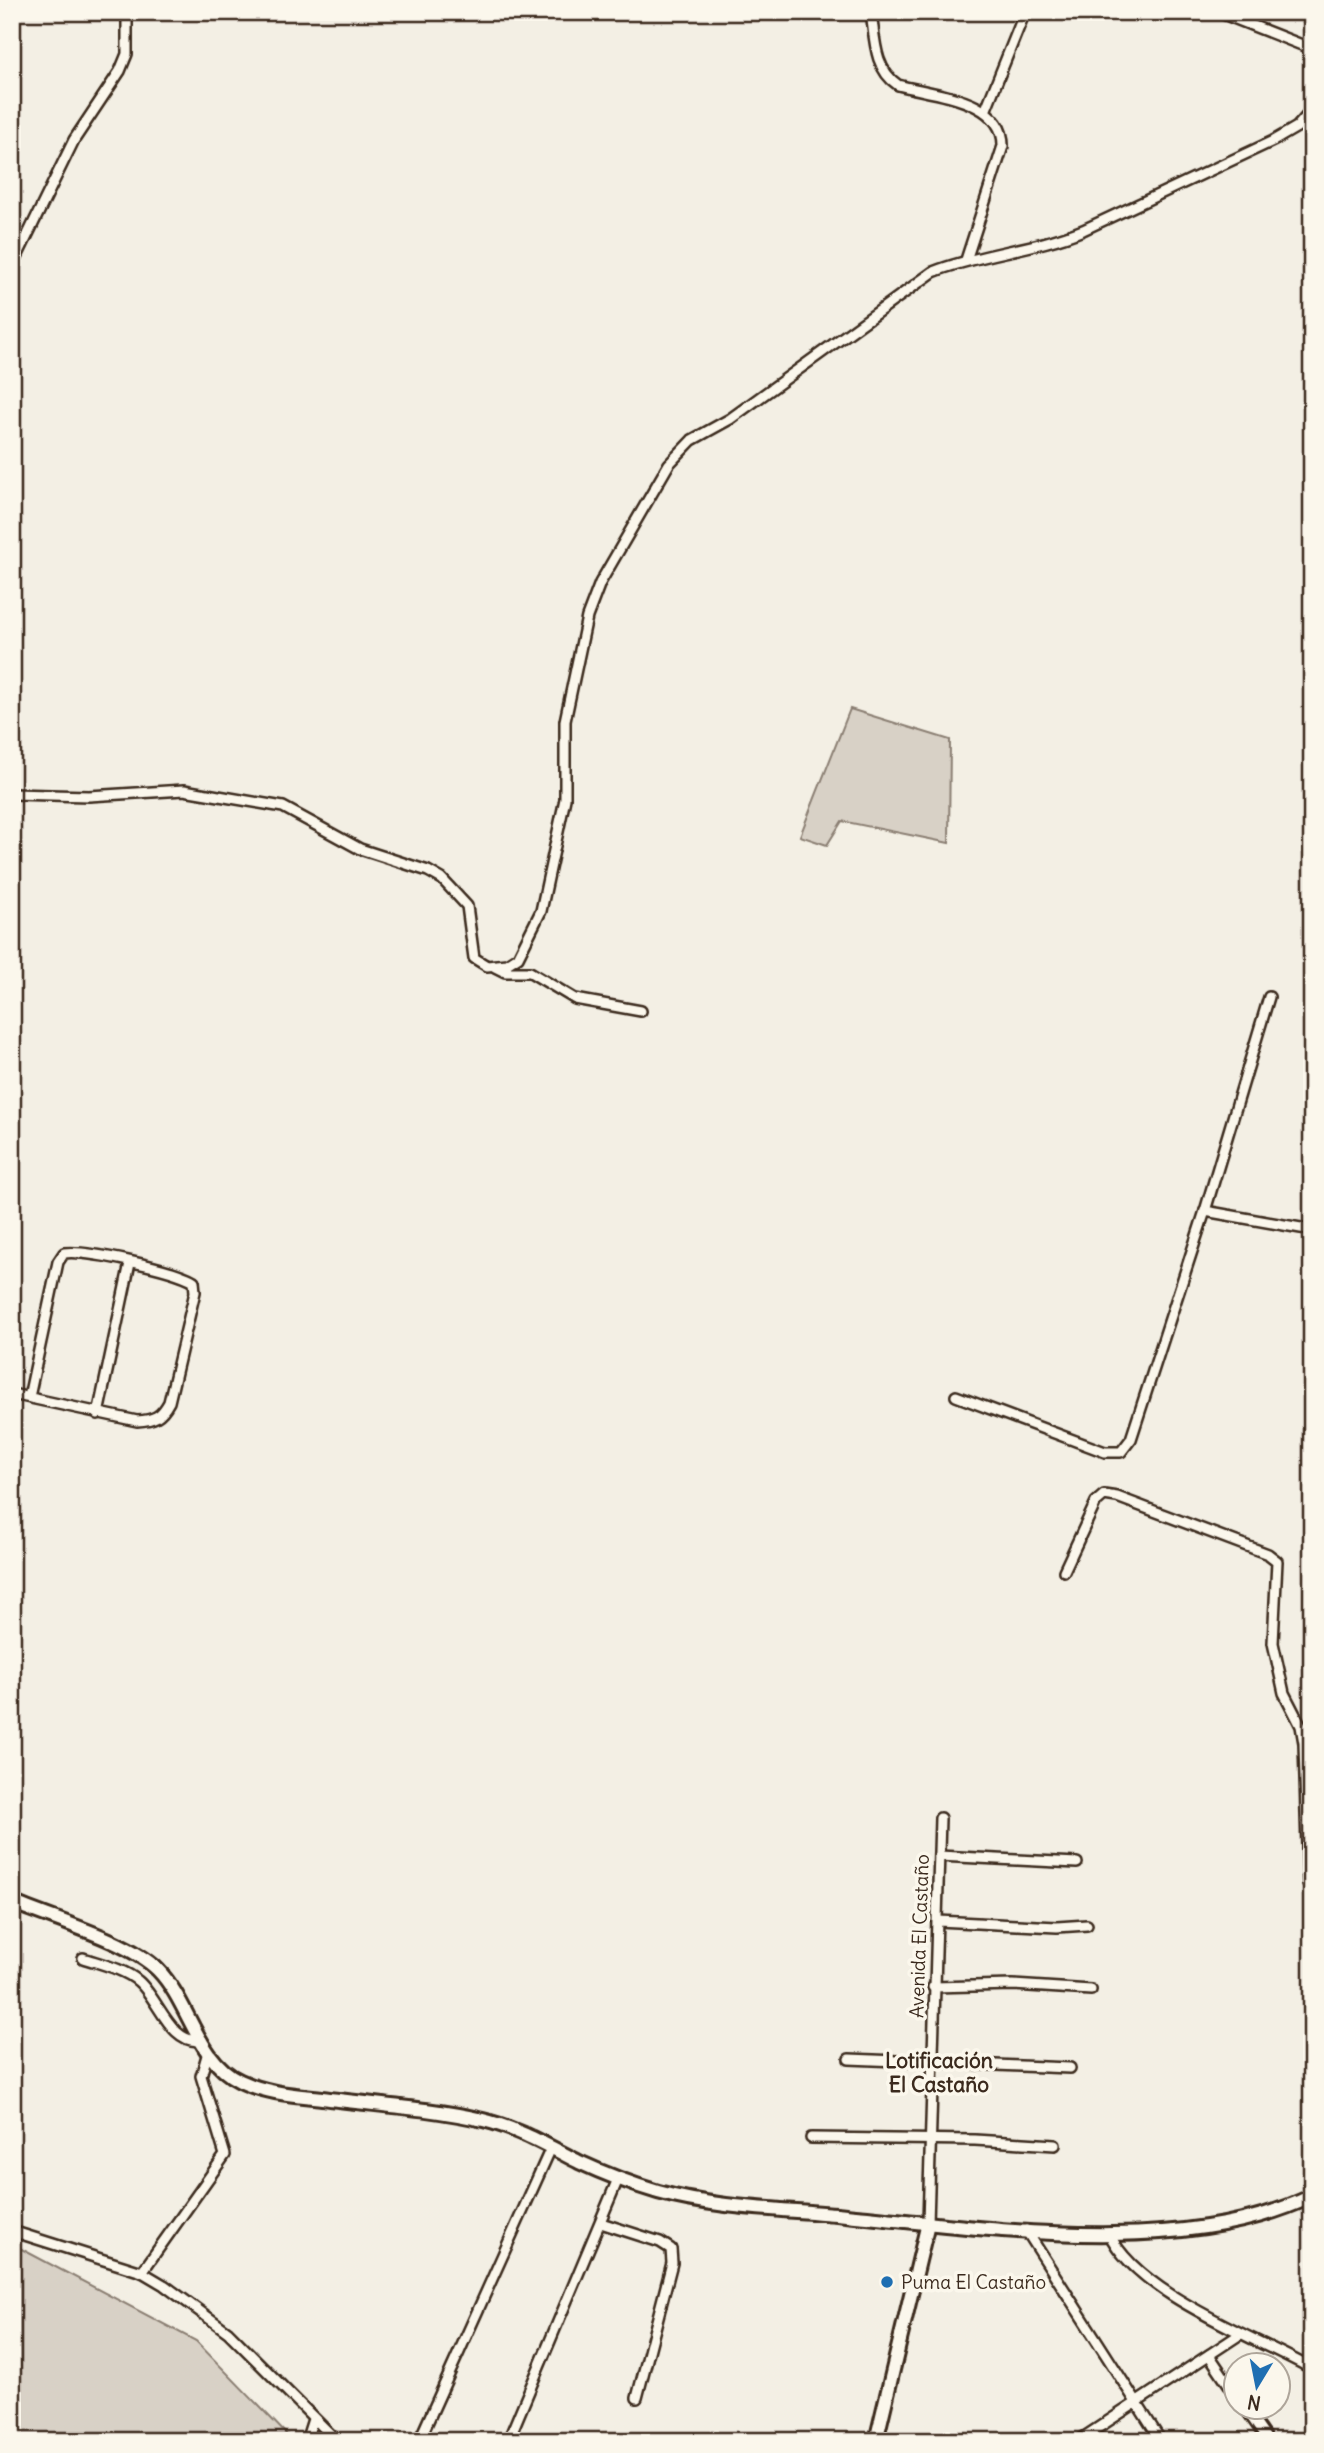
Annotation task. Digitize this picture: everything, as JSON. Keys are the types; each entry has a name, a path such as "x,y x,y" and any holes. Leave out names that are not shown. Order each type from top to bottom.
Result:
{"street":[{"path":"12,267 74,140 120,71 128,54 127,12"},
{"path":"871,12 879,62 886,77 898,85 986,109 1003,131 1003,146 967,260"},
{"path":"986,109 1025,12"},
{"path":"1217,12 1312,49"},
{"path":"495,967 508,964 524,950 545,895 550,856 565,799 564,736 568,698 593,599 669,464 692,440 730,419 933,272 967,260 1012,253 1083,230 1273,141 1297,127 1312,110"},
{"path":"12,794 89,796 184,790 283,807 360,849 428,871 442,879 467,906 474,958 480,964 505,972 530,972 575,999 641,1011"},
{"path":"956,1396 1105,1452 1121,1452 1131,1439 1205,1211 1269,997"},
{"path":"1205,1211 1312,1230"},
{"path":"12,1394 137,1421 151,1420 163,1414 169,1402 195,1292 194,1281 185,1276 130,1263 74,1251 64,1253 58,1262 29,1397"},
{"path":"98,1413 130,1263"},
{"path":"1064,1571 1096,1502 1104,1496 1117,1497 1255,1549 1277,1561 1273,1643 1284,1693 1301,1726 1304,1743 1308,1883 1312,1892"},
{"name":"Avenida El Castaño","path":"928,2223 940,1818"},
{"path":"939,1856 1077,1863"},
{"path":"12,1902 130,1949 148,1961 173,1989 208,2052 229,2076 262,2089 459,2115 510,2128 618,2179 663,2193 704,2201 928,2223 1109,2233 1223,2224 1270,2213 1312,2196"},
{"path":"938,1921 1057,1927 1087,1925"},
{"path":"83,1958 136,1979 178,2035 195,2042 202,2040"},
{"path":"933,1987 1013,1985 1091,1990"},
{"path":"142,2272 225,2155 201,2076 208,2052"},
{"path":"849,2059 1070,2068"},
{"path":"811,2138 1055,2145"},
{"path":"419,2441 551,2147"},
{"path":"508,2441 618,2179"},
{"path":"601,2223 660,2242 671,2249 672,2263 638,2398"},
{"path":"876,2441 928,2223"},
{"path":"1026,2230 1161,2441"},
{"path":"12,2231 142,2272 196,2305 228,2332 337,2441"},
{"path":"1109,2233 1127,2260 1178,2299 1239,2334 1312,2369"},
{"path":"1078,2441 1239,2334"},
{"path":"1209,2355 1222,2374"},
{"path":"306,2441 313,2418"},
{"path":"1255,2422 1268,2441"}],"shaded area":[{"path":"850,709 950,740 949,843 842,821 827,845 800,836"},
{"path":"12,2244 196,2341 293,2441 12,2441"}],"place":[{"name":"Puma El Castaño","path":"887,2282"}],"district":[{"name":"Lotificación El Castaño","path":"939,2073"}]}
